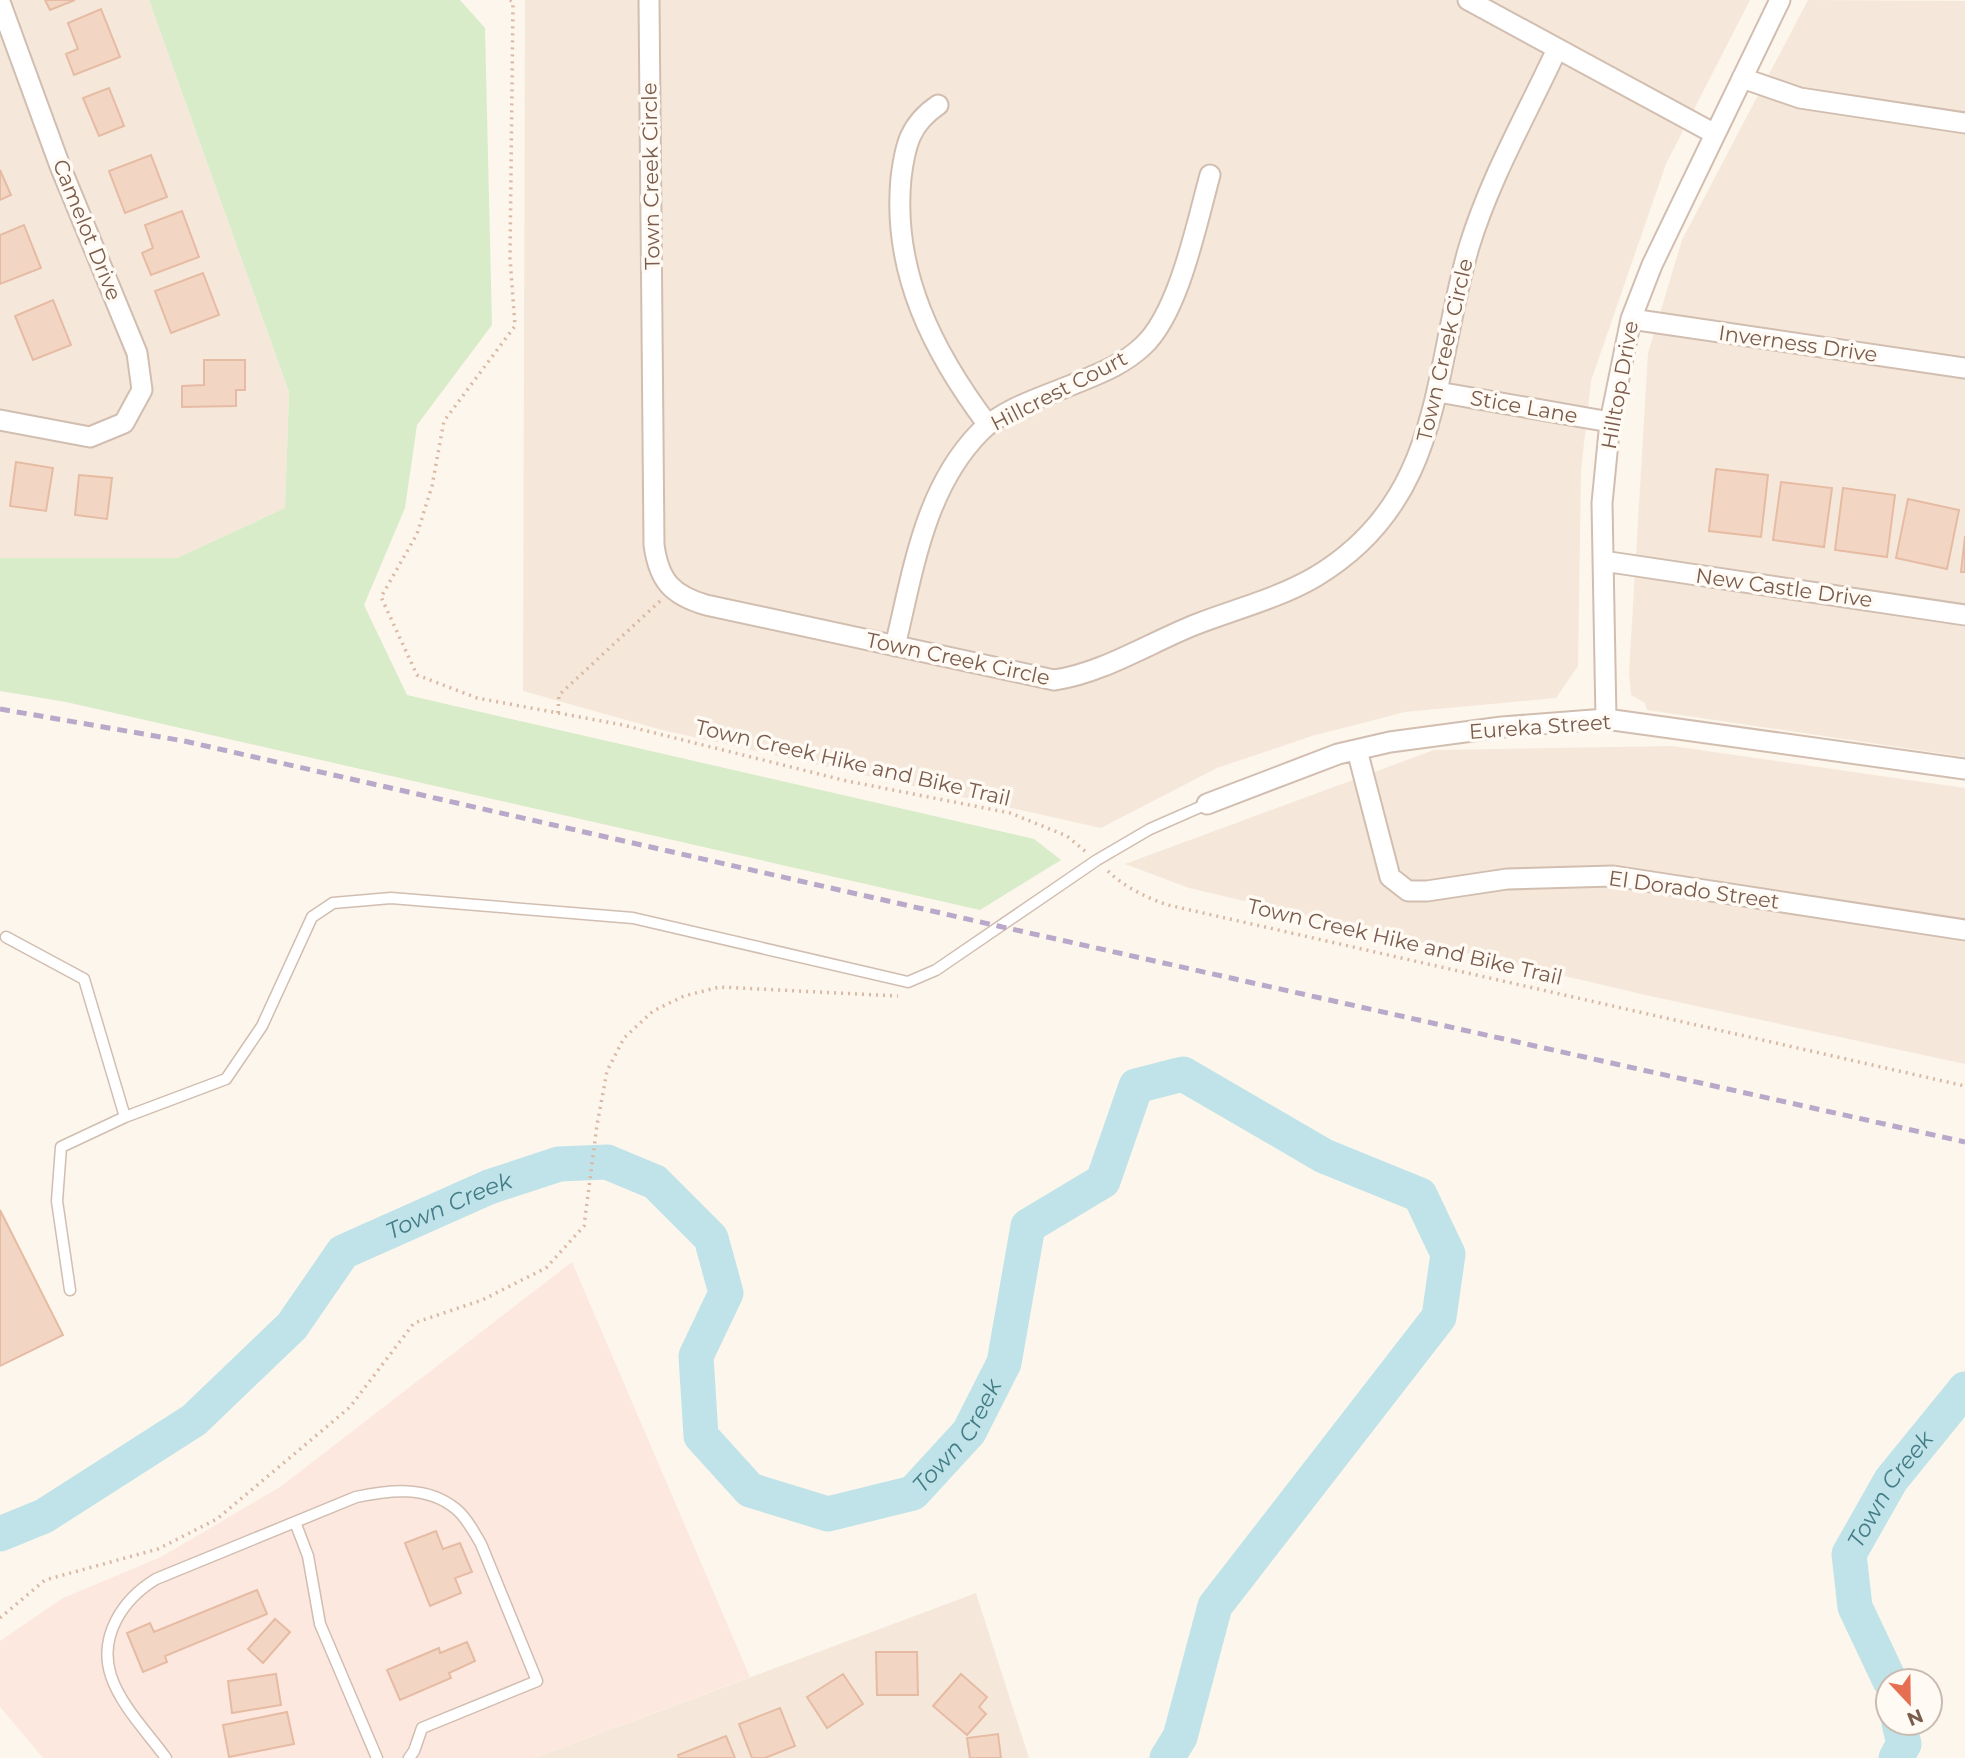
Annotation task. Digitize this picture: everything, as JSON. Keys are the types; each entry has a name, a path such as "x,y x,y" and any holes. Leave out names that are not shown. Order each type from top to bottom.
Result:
{"street":[{"name":"Town Creek Circle","path":"649,0 654,545 662,576 672,590 706,604 1054,680 1067,679 1196,625 1286,592 1346,555 1390,510 1421,451 1438,392 1451,321 1470,244 1497,175 1557,48"},
{"path":"1468,0 1715,134"},
{"name":"Hilltop Drive","path":"1606,719 1602,503 1610,422 1631,319 1652,265 1780,0"},
{"name":"Camelot Drive","path":"0,2 60,166 137,353 142,390 124,423 90,436 0,420"},
{"path":"1742,78 1800,98 1965,123"},
{"path":"938,105 920,118 908,142 899,199 903,254 909,281 932,338 956,380 988,425"},
{"name":"Hillcrest Court","path":"895,646 923,531 941,485 954,465 988,425 1016,408 1100,374 1125,360 1145,344 1158,327 1181,275 1210,175"},
{"name":"Inverness Drive","path":"1631,319 1965,368"},
{"name":"Stice Lane","path":"1438,392 1610,422"},
{"name":"New Castle Drive","path":"1604,561 1965,615"},
{"name":"Eureka Street","path":"1207,804 1338,754 1390,742 1502,727 1606,719 1965,769"},
{"name":"El Dorado Street","path":"1357,750 1390,877 1408,891 1427,891 1507,879 1613,876 1965,930"}],"lane":[{"path":"70,1290 57,1201 61,1147 125,1116 226,1079 262,1026 312,917 333,904 391,898 633,918 908,982 936,970 1097,860 1150,829 1207,804"},
{"path":"6,937 84,979 125,1116"},
{"path":"166,1758 130,1709 111,1674 108,1652 111,1631 119,1613 142,1587 356,1497 381,1491 410,1490 456,1508 481,1544 537,1681 422,1728 409,1758"},
{"path":"295,1522 309,1556 320,1623 377,1758"}],"path":[{"name":"Town Creek Hike and Bike Trail","path":"510,0 513,2 510,258 515,326 444,421 432,485 417,534 382,597 417,675 477,698 623,725 847,781 1010,813 1067,836 1114,877 1149,898 1168,905 1965,1086"},
{"path":"558,713 559,695 672,590"},
{"path":"0,1618 45,1580 158,1549 217,1519 350,1407 415,1323 482,1300 546,1268 584,1226 607,1071 624,1038 653,1011 684,996 719,987 903,995"}],"shaded area":[{"path":"0,0 149,0 289,392 285,508 177,558 0,558"},
{"path":"525,0 1750,0 1666,164 1591,381 1581,471 1578,666 1556,698 1405,712 1312,736 1217,768 1101,828 662,730 523,691"},
{"path":"1808,0 1965,1 1965,757 1647,710 1645,703 1631,695 1629,672 1648,353 1682,240"},
{"path":"1672,746 1965,788 1965,1064 1650,996 1189,888 1125,864 1434,750"},
{"path":"572,1262 750,1677 534,1758 43,1758 0,1707 0,1641 63,1598 161,1557 280,1487"},
{"path":"976,1593 1029,1758 534,1758"}],"green space":[{"path":"149,0 460,0 485,28 492,325 417,425 405,508 364,605 407,695 1034,839 1061,860 980,910 66,702 0,691 0,558 177,558 285,508 289,392"}],"building":[{"path":"45,0 75,0 50,10"},
{"path":"101,9 120,57 74,75 66,54 78,49 68,23"},
{"path":"109,88 124,126 99,136 83,98"},
{"path":"151,155 167,197 125,213 109,171"},
{"path":"0,170 11,195 0,200"},
{"path":"182,211 199,257 151,275 142,253 153,248 145,225"},
{"path":"24,225 41,268 0,284 0,235"},
{"path":"203,273 219,315 171,333 155,291"},
{"path":"53,300 71,345 33,360 15,316"},
{"path":"204,360 245,360 245,390 236,390 236,406 182,407 182,386 204,385"},
{"path":"16,462 53,468 46,511 10,506"},
{"path":"1716,469 1768,475 1761,537 1709,531"},
{"path":"79,475 112,478 107,519 75,515"},
{"path":"1781,482 1832,488 1824,547 1773,540"},
{"path":"1843,488 1895,495 1887,557 1835,550"},
{"path":"1908,499 1959,510 1947,569 1896,558"},
{"path":"1965,536 1965,572 1961,572"},
{"path":"0,1210 63,1335 0,1366"},
{"path":"436,1531 443,1549 460,1543 472,1572 455,1578 461,1593 430,1606 405,1543"},
{"path":"257,1590 267,1614 165,1656 167,1662 143,1672 127,1633 150,1623 154,1632"},
{"path":"275,1619 290,1632 263,1663 248,1649"},
{"path":"467,1642 475,1661 449,1673 451,1678 400,1700 387,1670 439,1648 440,1653"},
{"path":"876,1652 917,1652 918,1695 877,1695"},
{"path":"276,1674 281,1705 232,1713 228,1681"},
{"path":"843,1674 863,1704 827,1728 807,1697"},
{"path":"961,1674 987,1697 979,1707 986,1714 967,1735 933,1706"},
{"path":"780,1708 795,1746 765,1758 752,1758 739,1724"},
{"path":"287,1712 294,1744 229,1757 223,1725"},
{"path":"998,1734 1001,1758 970,1758 967,1738"},
{"path":"726,1736 735,1758 679,1758 678,1755"}],"waterway":[{"name":"Town Creek","path":"0,1534 44,1516 194,1420 292,1326 343,1252 489,1187 559,1164 607,1162 655,1182 711,1238 726,1293 696,1356 701,1436 750,1490 828,1514 913,1493 969,1432 1004,1363 1028,1226 1103,1181 1136,1086 1183,1074 1324,1156 1420,1195 1448,1254 1439,1317 1215,1606 1180,1737 1167,1758"},
{"name":"Town Creek","path":"1883,1667 1855,1607 1849,1554 1891,1480 1965,1389"},
{"name":"Town Creek","path":"1896,1758 1904,1744 1902,1737"}],"railway":[{"path":"0,709 184,741 1965,1142"}]}
